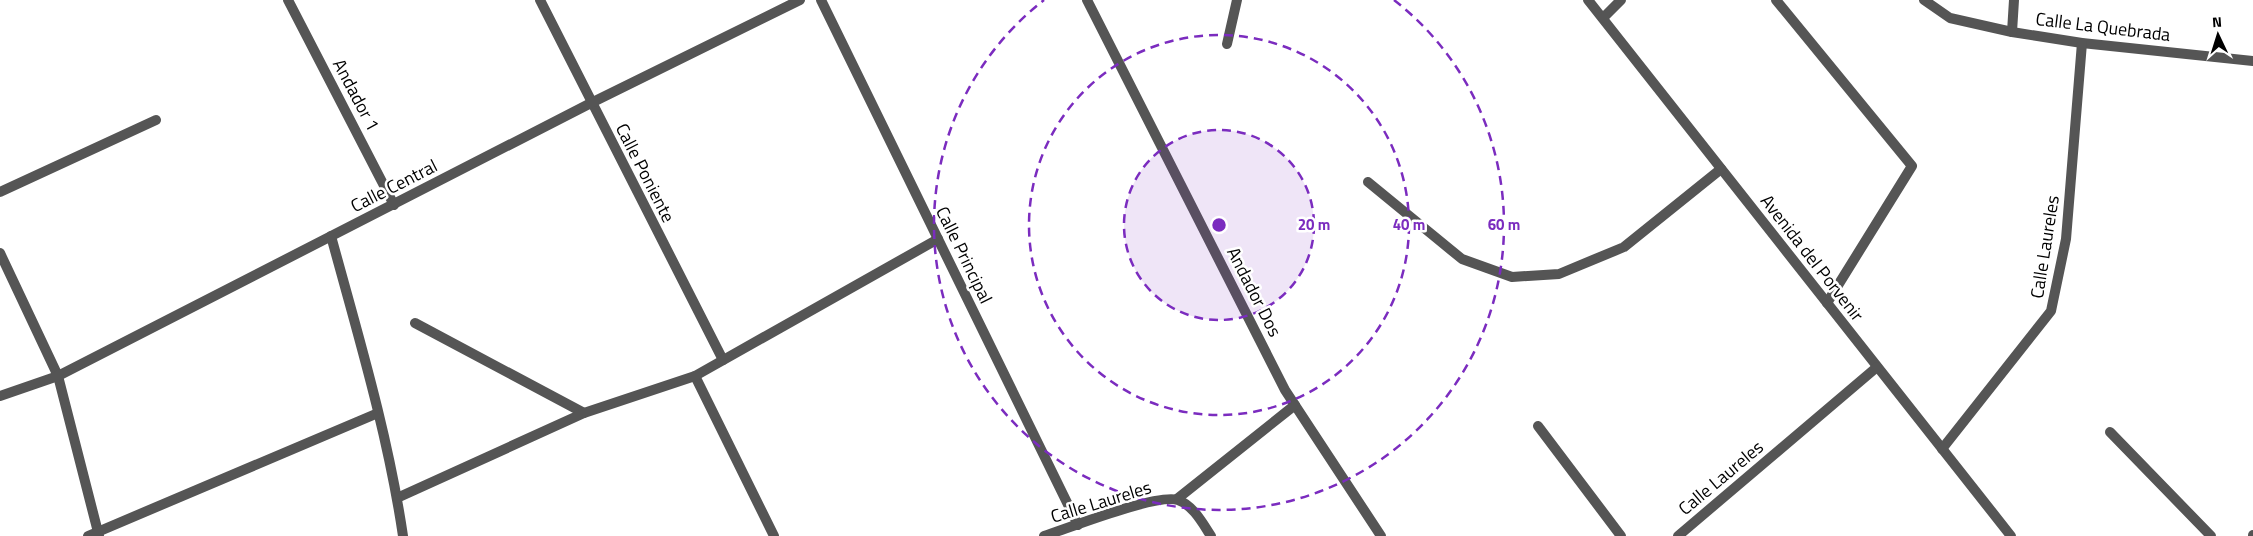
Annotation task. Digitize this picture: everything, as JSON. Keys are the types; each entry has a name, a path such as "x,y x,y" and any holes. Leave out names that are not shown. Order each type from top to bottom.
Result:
{"street":[{"name":"Andador 1","path":"288,0 394,204"},
{"name":"Calle Poniente","path":"540,0 722,360"},
{"name":"Calle Central","path":"0,396 58,376 591,103 800,0"},
{"name":"Calle Principal","path":"821,0 1078,525"},
{"name":"Andador Dos","path":"1087,0 1285,390 1381,536"},
{"path":"1227,44 1238,0"},
{"name":"Avenida del Porvenir","path":"1588,0 2011,536"},
{"path":"1603,18 1621,0"},
{"path":"1776,0 1912,166 1827,303"},
{"name":"Calle La Quebrada","path":"1924,0 1950,18 2012,32 2082,43 2253,61"},
{"path":"2012,32 2014,0"},
{"name":"Calle Laureles","path":"1942,449 2051,311 2066,239 2082,43"},
{"path":"0,192 156,120"},
{"path":"1368,182 1462,259 1512,277 1559,274 1624,247 1721,169"},
{"path":"331,236 378,414 397,498 403,536"},
{"path":"397,498 584,413 695,376 938,239"},
{"path":"0,253 58,376 95,535 378,414"},
{"path":"415,323 584,413"},
{"name":"Calle Laureles","path":"1678,536 1877,367"},
{"path":"695,376 774,536"},
{"path":"1177,499 1295,405"},
{"path":"1538,426 1621,536"},
{"path":"2110,432 2210,536"},
{"name":"Calle Laureles","path":"1044,536 1152,501 1177,499 1196,513 1212,536"}]}
